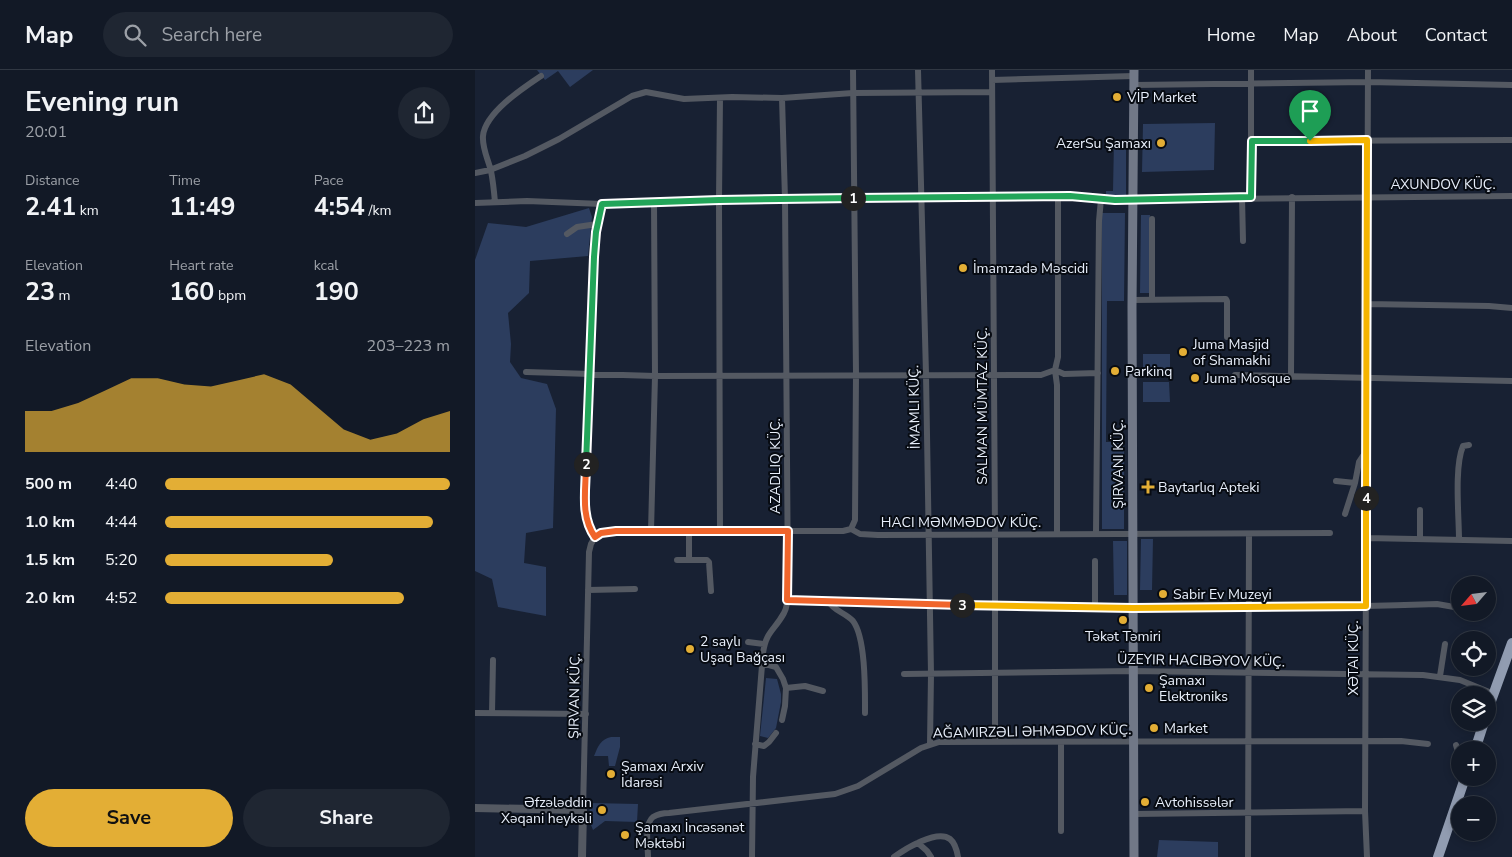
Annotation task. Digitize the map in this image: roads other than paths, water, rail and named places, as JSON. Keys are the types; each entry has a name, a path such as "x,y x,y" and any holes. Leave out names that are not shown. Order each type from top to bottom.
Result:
{"highway":[{"path":"1496,688 1512,643"},
{"path":"1438,857 1462,786"}],"main road":[{"name":"ŞIRVANI KÜÇ.","path":"1134,77 1132,300 1134,857"}],"street":[{"path":"851,529 855,520 856,374 853,70"},
{"path":"918,70 926,374 931,674 930,744"},
{"name":"SALMAN MÜMTAZ KÜÇ.","path":"992,70 995,742"},
{"path":"1251,70 1251,197"},
{"name":"XƏTAI KÜÇ.","path":"1367,857 1365,811 1368,70"},
{"path":"495,202 483,143 487,123 515,94 541,76"},
{"path":"992,80 1134,77 1251,84 1368,82 1512,85"},
{"path":"475,173 490,170 525,156 640,93 651,92 684,99 782,98 918,91 992,92"},
{"path":"720,98 721,531"},
{"path":"752,857 752,804 761,663 764,644 771,630 782,617 787,600 787,375 782,98"},
{"path":"1252,141 1512,140"},
{"name":"AXUNDOV KÜÇ.","path":"475,203 527,201 602,204 654,201 994,196 1058,196 1133,200 1242,197 1512,196"},
{"path":"1057,534 1057,385 1055,370 1058,357 1058,196"},
{"path":"1242,197 1243,241"},
{"path":"1291,377 1293,197"},
{"path":"1097,533 1099,221 1101,199"},
{"path":"651,531 655,376 654,201"},
{"path":"602,204 597,224 594,257 585,507 589,528 595,537 601,533 616,531 843,531 851,529 860,534 1330,534"},
{"path":"1152,219 1153,300"},
{"path":"567,234 577,227 597,224"},
{"path":"1132,300 1226,299 1227,337"},
{"path":"1367,304 1512,308"},
{"path":"526,372 655,376 1041,374 1055,370 1064,374 1098,373"},
{"path":"1235,376 1512,381"},
{"path":"1459,540 1458,480 1460,458 1463,446 1469,445"},
{"path":"1345,514 1355,483 1359,462 1363,456 1367,455"},
{"path":"1336,481 1355,483"},
{"path":"1420,510 1420,539"},
{"path":"689,531 689,560"},
{"path":"1248,857 1249,534"},
{"name":"ŞIRVAN KÜÇ.","path":"582,857 589,552 595,537"},
{"path":"1366,538 1512,541"},
{"path":"677,560 707,560 709,562 711,591"},
{"path":"1095,561 1095,607"},
{"path":"588,590 635,589"},
{"path":"787,600 1133,608 1250,608 1437,604 1451,606"},
{"path":"829,602 853,621 858,629 866,684 865,713"},
{"path":"748,642 764,644"},
{"path":"1440,676 1445,644"},
{"path":"492,713 493,660"},
{"path":"761,663 776,667 783,679 786,688 782,720"},
{"path":"904,674 1133,672 1440,676 1461,680 1475,686"},
{"path":"786,688 805,686 823,691"},
{"path":"475,712 586,714"},
{"path":"755,744 764,746 776,732"},
{"name":"AĞAMIRZƏLI ƏHMƏDOV KÜÇ.","path":"648,857 648,832 651,818 656,815 829,795 849,790 930,744 943,742 1401,741 1428,744"},
{"path":"1061,742 1061,831"},
{"path":"475,808 583,810"},
{"path":"1134,814 1365,811"},
{"path":"894,857 918,843 937,837 949,838 959,857"},
{"path":"918,843 931,857"}],"place":[{"name":"VİP Market","path":"1117,97"},
{"name":"AzerSu Şamaxı","path":"1161,143"},
{"name":"İmamzadə Məscidi","path":"963,268"},
{"name":"Juma Masjid of Shamakhi","path":"1183,352"},
{"name":"Parkinq","path":"1115,371"},
{"name":"Juma Mosque","path":"1195,378"},
{"name":"Baytarlıq Apteki","path":"1148,487"},
{"name":"Sabir Ev Muzeyi","path":"1163,594"},
{"name":"Təkət Təmiri","path":"1123,620"},
{"name":"2 saylı Uşaq Bağçası","path":"690,649"},
{"name":"Şamaxı Elektroniks","path":"1149,688"},
{"name":"Market","path":"1154,728"},
{"name":"Şamaxı Arxiv İdarəsi","path":"611,774"},
{"name":"Avtohissələr","path":"1145,802"},
{"name":"Əfzələddin Xəqani heykəli","path":"602,810"},
{"name":"Şamaxı İncəsənət Məktəbi","path":"625,835"}]}
